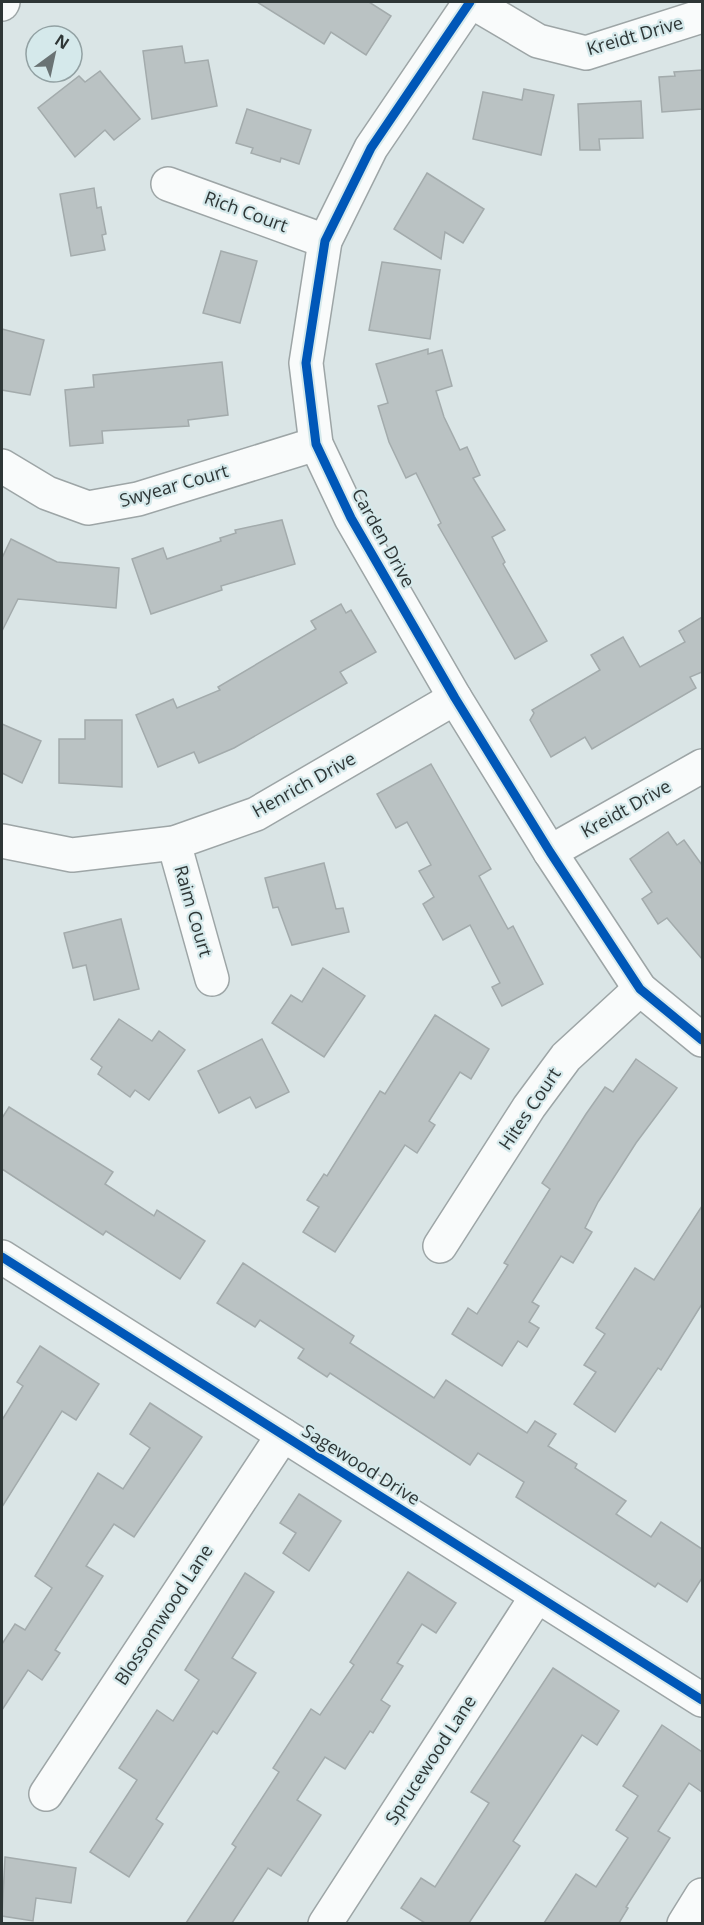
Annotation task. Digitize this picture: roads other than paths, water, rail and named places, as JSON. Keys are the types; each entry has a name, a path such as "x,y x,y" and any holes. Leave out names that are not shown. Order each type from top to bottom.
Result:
{"street":[{"name":"Kreidt Drive","path":"471,2 538,41 586,53 702,16"},
{"name":"Carden Drive","path":"471,2 370,148 325,241 306,363 316,444 351,518 455,698 550,852 640,989 702,1040"},
{"name":"Rich Court","path":"168,184 325,241"},
{"name":"Swyear Court","path":"2,466 47,494 88,508 138,499 316,444"},
{"name":"Henrich Drive","path":"2,841 72,855 174,843 256,814 455,698"},
{"name":"Kreidt Drive","path":"550,852 702,766"},
{"name":"Raim Court","path":"174,843 212,979"},
{"name":"Hites Court","path":"440,1246 566,1057 640,989"},
{"name":"Sagewood Drive","path":"6,1270 283,1435 702,1700"},
{"name":"Blossomwood Lane","path":"46,1794 283,1435"},
{"name":"Sprucewood Lane","path":"325,1923 537,1596"},
{"path":"684,1923 702,1895"}]}
